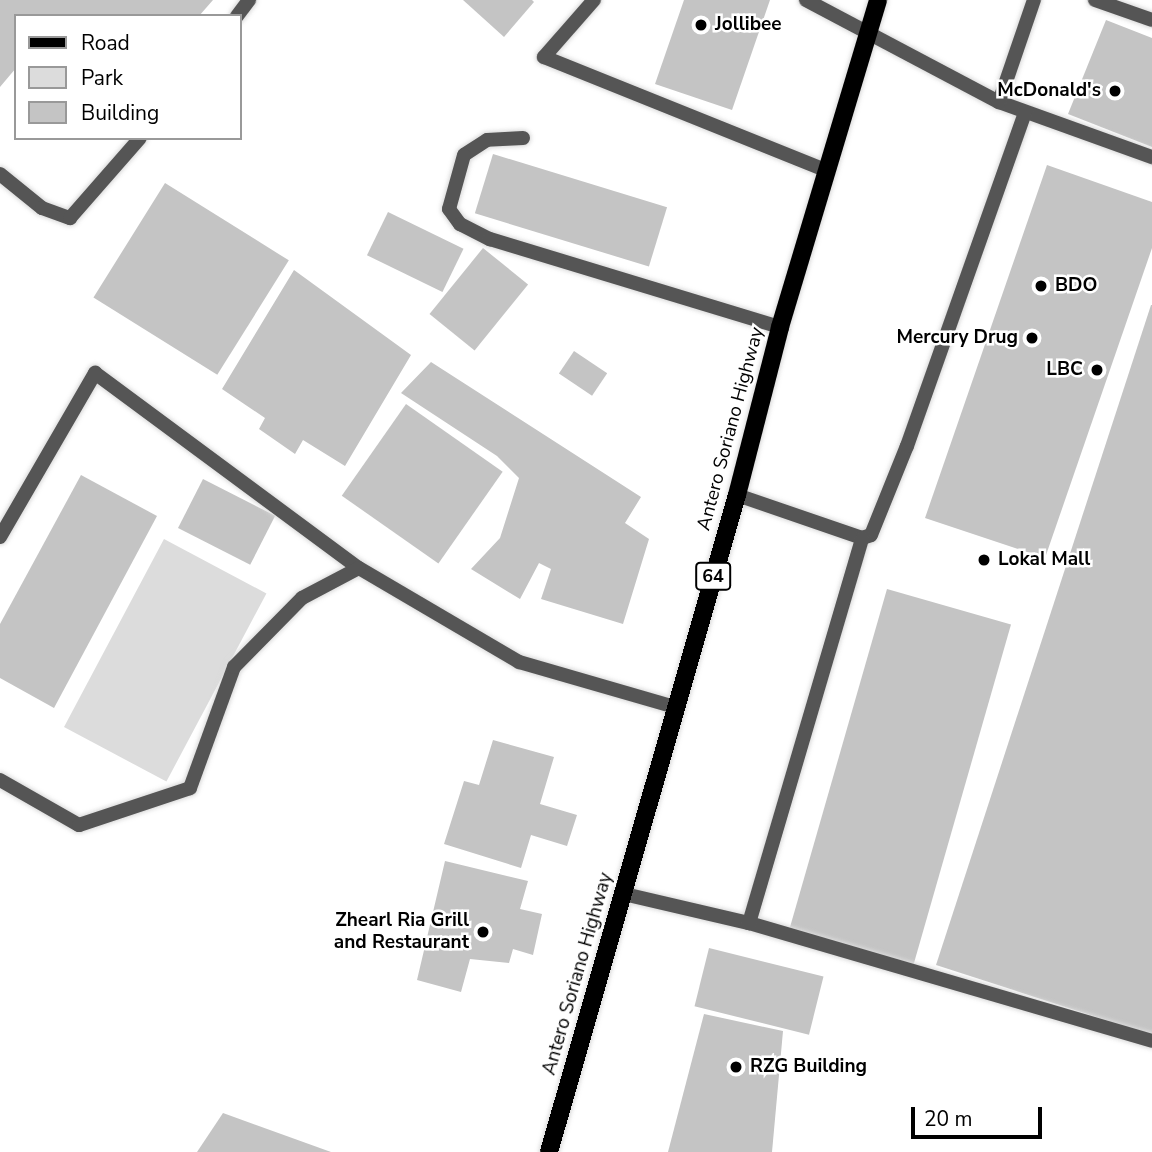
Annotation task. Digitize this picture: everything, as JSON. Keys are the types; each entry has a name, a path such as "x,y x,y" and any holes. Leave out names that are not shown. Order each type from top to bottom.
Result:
{"main road":[{"name":"Antero Soriano Highway","path":"549,1152 737,495 780,327 878,0"}],"lane":[{"path":"594,0 544,57 827,171"},
{"path":"806,0 868,30 999,102 1152,157"},
{"path":"999,102 1034,0"},
{"path":"1096,0 1125,4 1152,20"},
{"path":"750,923 862,538 876,526 907,446 1025,112"},
{"path":"523,138 487,140 464,155 449,209 460,223 490,239 780,327"},
{"path":"0,174 42,208 70,218 138,140"},
{"path":"0,537 95,373 359,568 519,662 675,707"},
{"path":"737,495 862,538"},
{"path":"0,780 79,825 190,788 233,667 302,598 359,568"},
{"path":"624,894 750,923 1152,1041"}],"green space":[{"path":"164,539 266,593 166,782 64,727"}],"building":[{"path":"0,0 213,0 201,14 14,14 14,70 0,87"},
{"path":"463,0 532,0 534,2 504,37"},
{"path":"684,0 770,0 732,110 655,84"},
{"name":"McDonald's","path":"1106,20 1152,38 1152,147 1068,114"},
{"path":"493,154 667,207 649,267 475,213"},
{"path":"1047,165 1152,202 1152,248 1045,558 925,518"},
{"path":"165,183 289,260 217,375 93,297"},
{"path":"388,212 463,249 442,292 367,255"},
{"path":"483,248 528,285 475,351 430,314"},
{"path":"294,270 411,355 345,466 303,440 295,454 259,429 265,418 222,389"},
{"path":"1152,305 1152,1035 936,965"},
{"path":"574,351 607,373 592,396 559,373"},
{"path":"431,362 641,497 625,523 649,539 623,624 541,599 551,569 539,563 520,599 471,569 500,538 519,478 497,456 401,393"},
{"path":"406,404 503,472 438,563 342,496"},
{"path":"81,475 157,516 54,708 0,678 0,624"},
{"path":"203,479 275,516 250,565 178,528"},
{"path":"887,589 1011,625 914,964 790,928"},
{"path":"493,740 554,757 540,804 577,815 567,846 531,835 521,868 444,844 464,781 479,785"},
{"name":"Zhearl Ria Grill and Restaurant","path":"445,861 528,881 520,909 542,914 533,955 513,949 509,963 470,959 461,992 417,980"},
{"path":"709,948 823,977 809,1035 694,1006"},
{"name":"RZG Building","path":"704,1014 783,1031 772,1152 668,1152"},
{"path":"223,1113 331,1152 197,1152"}],"place":[{"name":"Jollibee","path":"701,25"},
{"name":"McDonald's","path":"1115,91"},
{"name":"BDO","path":"1041,286"},
{"name":"Mercury Drug","path":"1032,338"},
{"name":"LBC","path":"1097,370"},
{"name":"Lokal Mall","path":"984,560"},
{"name":"Zhearl Ria Grill and Restaurant","path":"483,932"},
{"name":"RZG Building","path":"736,1067"}]}
